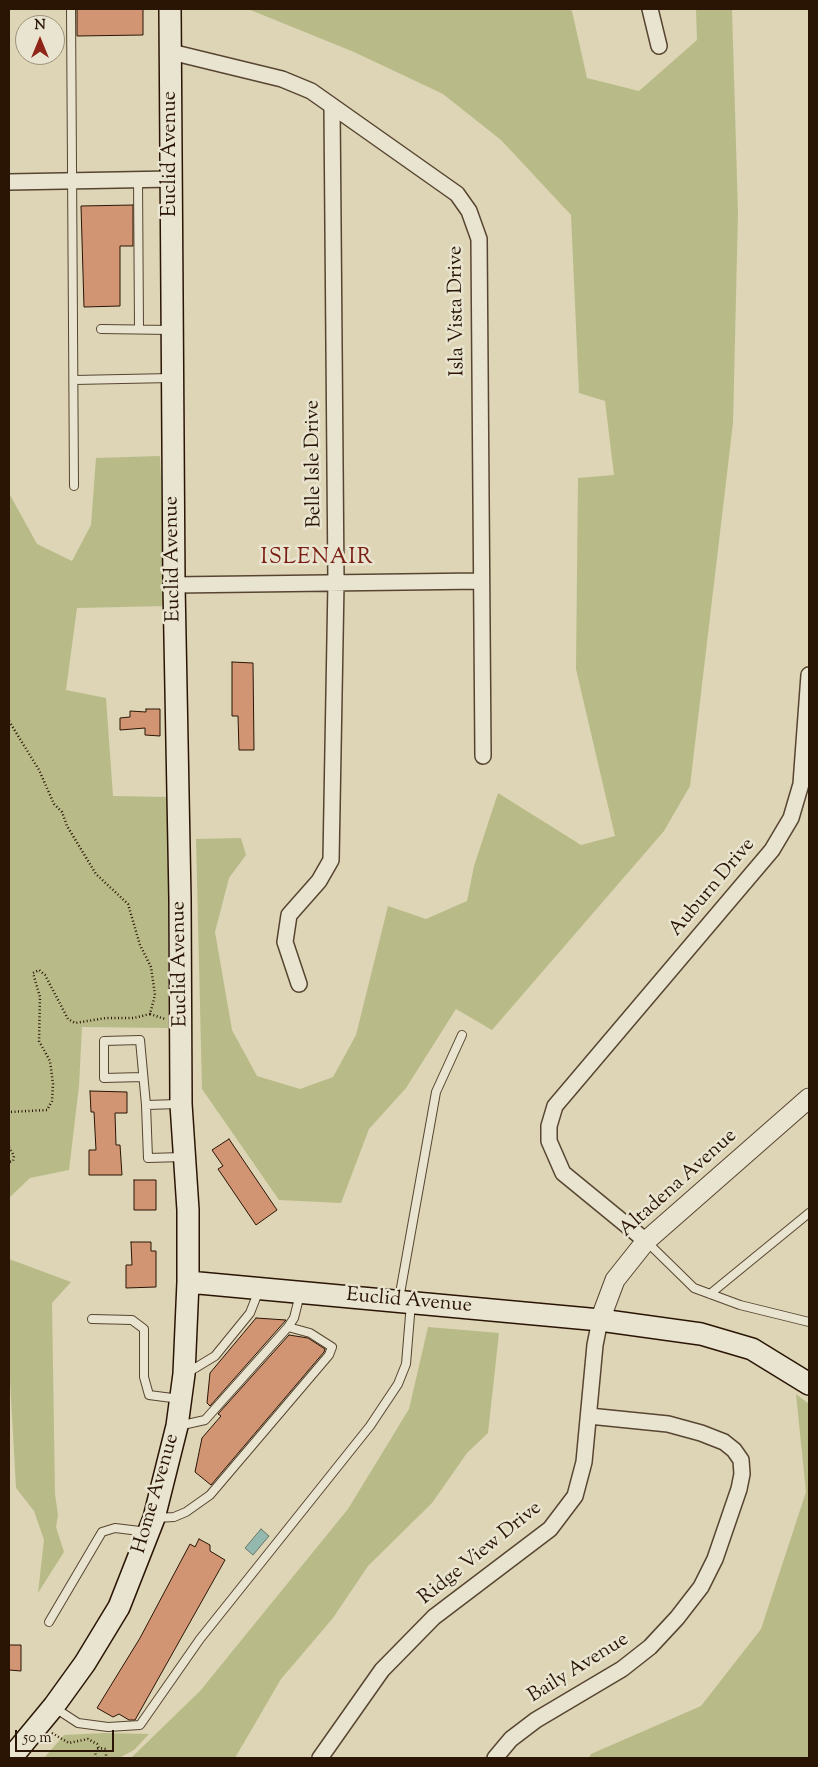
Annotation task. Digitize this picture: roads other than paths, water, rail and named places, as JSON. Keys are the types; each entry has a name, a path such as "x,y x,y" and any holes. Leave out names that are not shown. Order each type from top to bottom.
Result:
{"main road":[{"name":"Euclid Avenue","path":"170,9 174,585 181,1104 188,1210 188,1282 600,1320 701,1334 736,1342 767,1356 809,1384"},
{"name":"Home Avenue","path":"11,1758 54,1706 85,1663 118,1607 152,1525 177,1426 184,1374 188,1282"}],"street":[{"path":"650,9 659,46"},
{"name":"Isla Vista Drive","path":"171,52 282,79 310,91 457,194 469,210 479,239 480,581 483,756"},
{"name":"Belle Isle Drive","path":"299,984 285,942 290,915 319,881 331,860 336,583 332,106"},
{"path":"9,182 172,179"},
{"path":"174,585 480,581"},
{"name":"Auburn Drive","path":"646,1241 563,1173 549,1141 549,1126 555,1106 566,1090 772,850 791,818 801,784 809,675"},
{"name":"Altadena Avenue","path":"600,1320 615,1280 646,1241 809,1098"},
{"name":"Ridge View Drive","path":"320,1758 382,1670 434,1616 550,1529 575,1496 584,1462 595,1345 600,1320"},
{"name":"Baily Avenue","path":"495,1758 511,1740 536,1720 622,1669 650,1647 677,1618 701,1588 739,1489 742,1474 741,1460 734,1450 724,1442 701,1432 668,1424 589,1416"}],"lane":[{"path":"72,9 74,486"},
{"path":"138,180 139,329"},
{"path":"101,329 173,330"},
{"path":"74,380 173,378"},
{"path":"54,1706 78,1723 108,1727 140,1725 200,1639 370,1426 398,1384 406,1364 405,1302 436,1092 462,1035"},
{"path":"142,1077 104,1078 104,1040 140,1040 146,1105 148,1158 183,1157"},
{"path":"146,1105 181,1104"},
{"path":"710,1294 809,1213"},
{"path":"646,1241 694,1288 740,1305 809,1322"},
{"path":"184,1374 215,1356 250,1313 260,1288"},
{"path":"177,1426 205,1420 288,1327 294,1318 300,1292"},
{"path":"92,1319 132,1320 144,1328 144,1378 149,1395 180,1399"},
{"path":"49,1622 102,1532 115,1528 152,1525 186,1512 210,1495 332,1350 330,1346 310,1333 288,1327"}],"water":[{"path":"261,1529 269,1536 253,1555 245,1548"}],"district":[{"name":"ISLENAIR","path":"317,559"}]}
